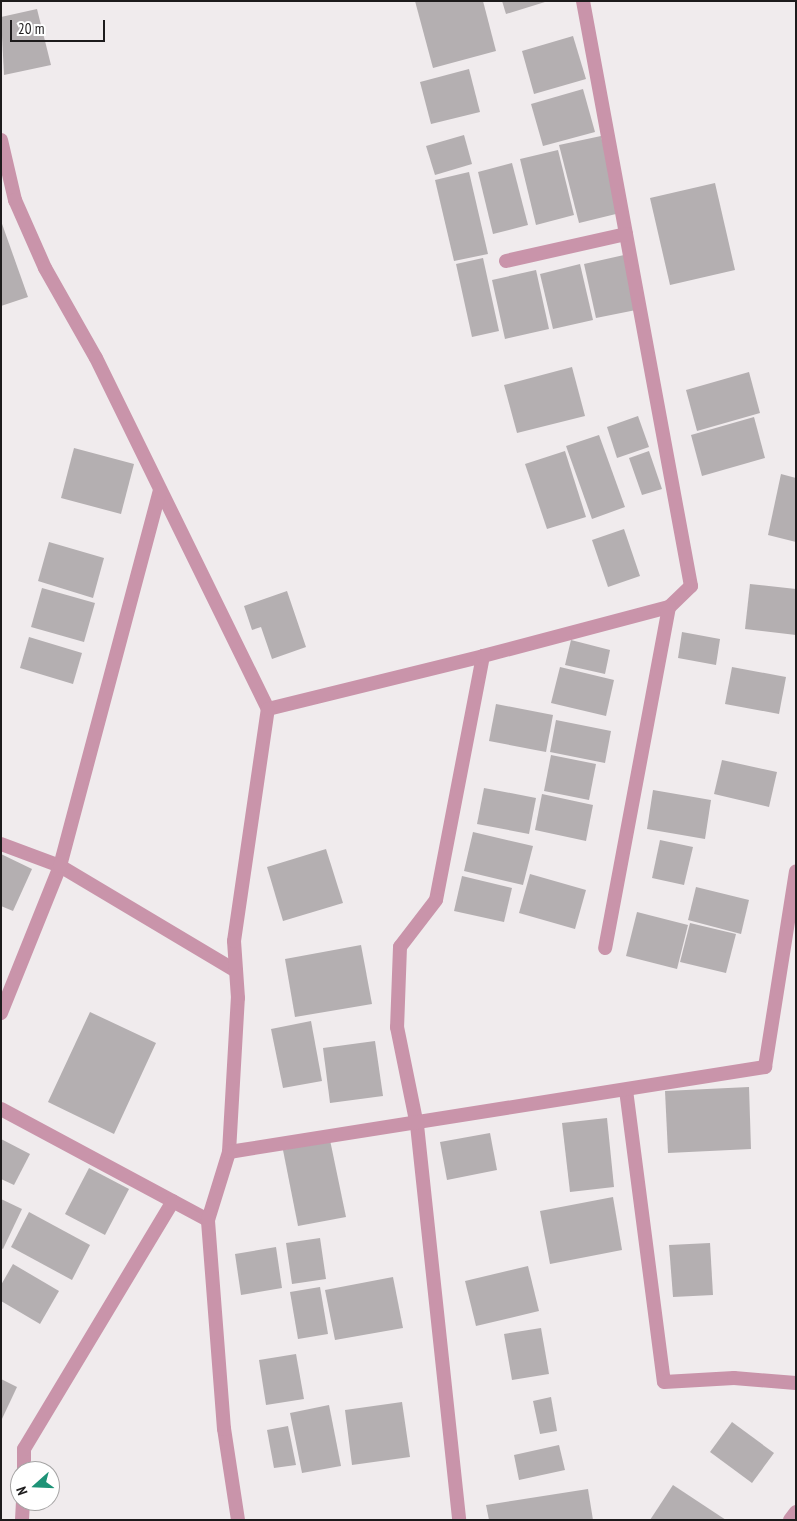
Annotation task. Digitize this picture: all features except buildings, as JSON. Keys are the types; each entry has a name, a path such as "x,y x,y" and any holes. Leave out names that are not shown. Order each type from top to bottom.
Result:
{"street":[{"path":"268,709 483,656 669,607 691,586 583,1"},
{"path":"1,140 15,200 30,234 160,490 268,709 234,941 236,971 229,1152 208,1220 224,1429 238,1520"},
{"path":"506,261 626,234"},
{"path":"1,1013 60,866 160,490"},
{"path":"605,948 669,607"},
{"path":"459,1520 417,1125 397,1027 400,947 436,900 483,656"},
{"path":"1,844 60,866 236,971"},
{"path":"229,1152 417,1125 765,1066 796,875"},
{"path":"626,1090 664,1382 734,1378 796,1383"},
{"path":"1,1109 208,1220"},
{"path":"24,1461 24,1449 173,1201"},
{"path":"790,1520 796,1512"}]}
